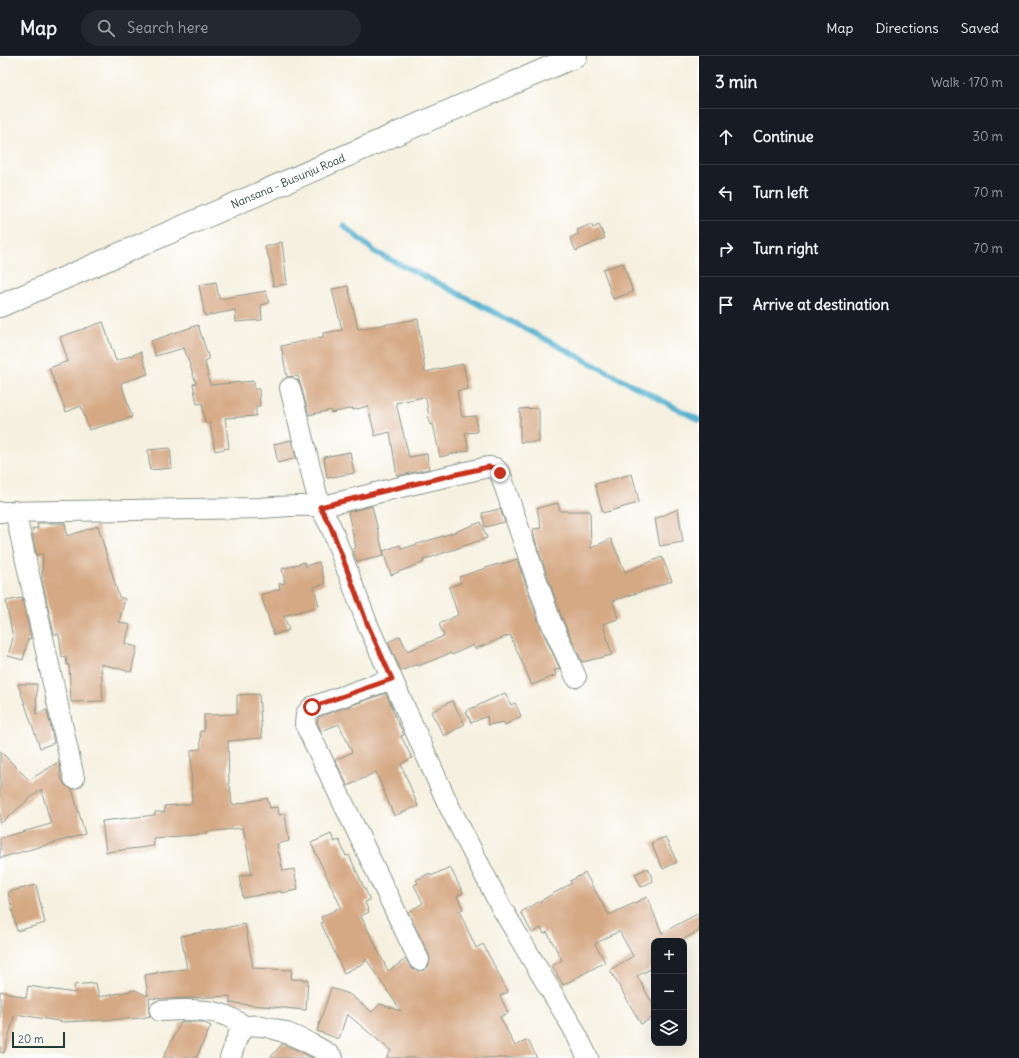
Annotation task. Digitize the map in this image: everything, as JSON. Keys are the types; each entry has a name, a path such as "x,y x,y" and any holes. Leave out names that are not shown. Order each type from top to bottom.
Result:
{"main road":[{"name":"Nansana - Busunju Road","path":"0,306 576,56"}],"street":[{"path":"290,388 320,507 331,527 367,623 448,804 497,900 588,1058"},
{"path":"74,778 7,512 300,506 320,507 488,467 495,468 500,473 551,622 576,677"},
{"path":"392,679 312,707 306,714 305,724 420,960"},
{"path":"160,1011 183,1010 210,1012 226,1016 246,1027 259,1026 271,1028 299,1038 334,1058"},
{"path":"230,1058 240,1033 246,1027"}],"building":[{"path":"591,224 593,228 599,225 605,238 576,251 570,238 578,234 577,230"},
{"path":"282,242 287,284 273,286 270,261 265,247"},
{"path":"623,263 633,292 613,299 603,269"},
{"path":"216,282 219,299 266,291 269,303 261,305 262,320 236,322 235,310 205,316 199,285"},
{"path":"348,286 358,329 418,319 425,372 463,364 468,389 457,391 462,417 476,416 477,432 465,433 469,450 440,457 433,424 430,425 426,398 424,397 396,403 409,457 427,454 429,469 397,476 390,432 375,436 368,406 353,410 353,408 331,413 331,410 309,415 298,376 287,377 281,346 323,337 323,333 342,330 332,289"},
{"path":"103,322 116,361 141,352 148,374 121,383 132,417 89,430 81,406 66,412 49,368 68,361 60,337"},
{"path":"198,325 209,359 205,361 210,385 254,381 254,389 259,389 260,406 256,406 256,416 225,418 229,448 215,451 210,423 205,423 202,403 197,404 193,384 196,383 184,348 155,356 151,341"},
{"path":"539,408 539,442 520,442 520,409"},
{"path":"291,440 296,458 278,463 274,444"},
{"path":"170,448 172,468 150,470 148,450"},
{"path":"350,452 354,473 327,478 324,457"},
{"path":"632,474 638,497 638,503 603,513 595,484"},
{"path":"558,503 560,511 590,511 591,548 611,539 625,572 662,557 672,581 613,601 618,619 603,624 612,655 582,662 562,618 536,543 533,529 541,528 537,508"},
{"path":"372,506 384,556 357,562 352,549 356,548 348,512"},
{"path":"500,509 505,522 485,527 482,513"},
{"path":"678,509 683,542 660,546 655,519"},
{"path":"481,522 487,538 423,560 424,562 391,575 383,551 400,545 402,549"},
{"path":"37,523 65,523 67,536 98,526 119,597 125,599 119,622 130,625 125,644 137,647 131,672 101,664 103,701 71,702 69,665 67,665 66,656 62,657 59,634 54,634 42,580 43,554 36,555 32,529 38,528"},
{"path":"517,559 540,626 560,669 554,670 556,675 532,685 510,635 475,649 473,645 452,655 451,653 401,671 388,642 400,636 407,651 444,636 439,624 458,615 449,587 461,583 459,577"},
{"path":"305,562 305,566 319,562 325,584 314,587 319,606 284,616 289,630 274,635 261,595 280,589 279,584 285,583 282,569"},
{"path":"22,598 31,639 28,639 23,660 8,656 13,638 6,601"},
{"path":"18,684 37,684 36,714 47,710 54,743 40,748"},
{"path":"386,693 404,735 401,736 412,758 401,764 418,806 394,816 376,772 348,786 335,760 352,752 339,724 321,731 317,722 319,717"},
{"path":"505,693 511,705 515,703 521,716 505,725 504,722 488,725 487,716 471,723 466,711"},
{"path":"259,694 262,738 228,741 229,786 232,805 267,798 270,808 278,807 279,815 285,814 289,841 277,844 283,871 294,869 298,890 281,893 281,891 243,898 239,876 252,874 243,828 206,832 206,834 153,838 154,846 106,852 102,821 155,815 155,812 165,812 164,806 192,804 191,750 201,749 200,731 204,731 204,715 237,714 237,695"},
{"path":"452,701 465,724 444,736 431,712"},
{"path":"0,751 29,780 59,762 61,772 59,774 65,785 72,789 85,834 0,858 0,838 51,824 41,789 0,824"},
{"path":"331,834 334,842 339,840 346,856 349,855 370,900 365,902 369,912 361,916 388,971 406,959 412,969 418,971 424,970 429,966 429,955 408,912 423,903 414,885 418,883 416,880 430,873 431,876 450,867 463,893 457,896 463,909 459,911 476,948 483,944 508,992 500,996 508,1013 500,1017 515,1046 528,1040 537,1058 386,1058 391,1051 347,1014 339,1039 317,1031 331,988 349,994 372,1012 380,1004 401,1011 366,959 364,963 344,973 321,923 323,922 321,917 341,907 311,843"},
{"path":"665,837 677,862 663,869 651,843"},
{"path":"648,868 653,881 641,887 635,874"},
{"path":"585,873 609,915 647,897 662,933 699,913 699,931 686,938 651,938 651,969 637,976 651,1001 651,1019 641,1024 610,970 633,956 619,931 595,944 605,962 563,985 552,966 562,960 547,932 544,934 541,928 532,933 521,912 572,883 570,881"},
{"path":"36,885 45,923 17,931 8,892"},
{"path":"245,924 253,968 292,970 291,979 308,980 306,1010 230,1003 230,996 167,999 149,998 150,1016 142,1018 64,1022 15,1014 4,1053 0,1052 0,991 26,998 28,986 75,993 74,985 96,983 99,997 135,990 148,996 145,975 157,972 187,969 181,936"},
{"path":"181,1022 203,1022 211,1026 196,1058 163,1058"},
{"path":"282,1044 299,1051 313,1058 270,1058"}],"waterway":[{"path":"343,225 375,252 444,286 699,420"}],"route":[{"path":"312,707 392,679 367,623 331,527 320,507 488,467 495,468 500,473"}]}
